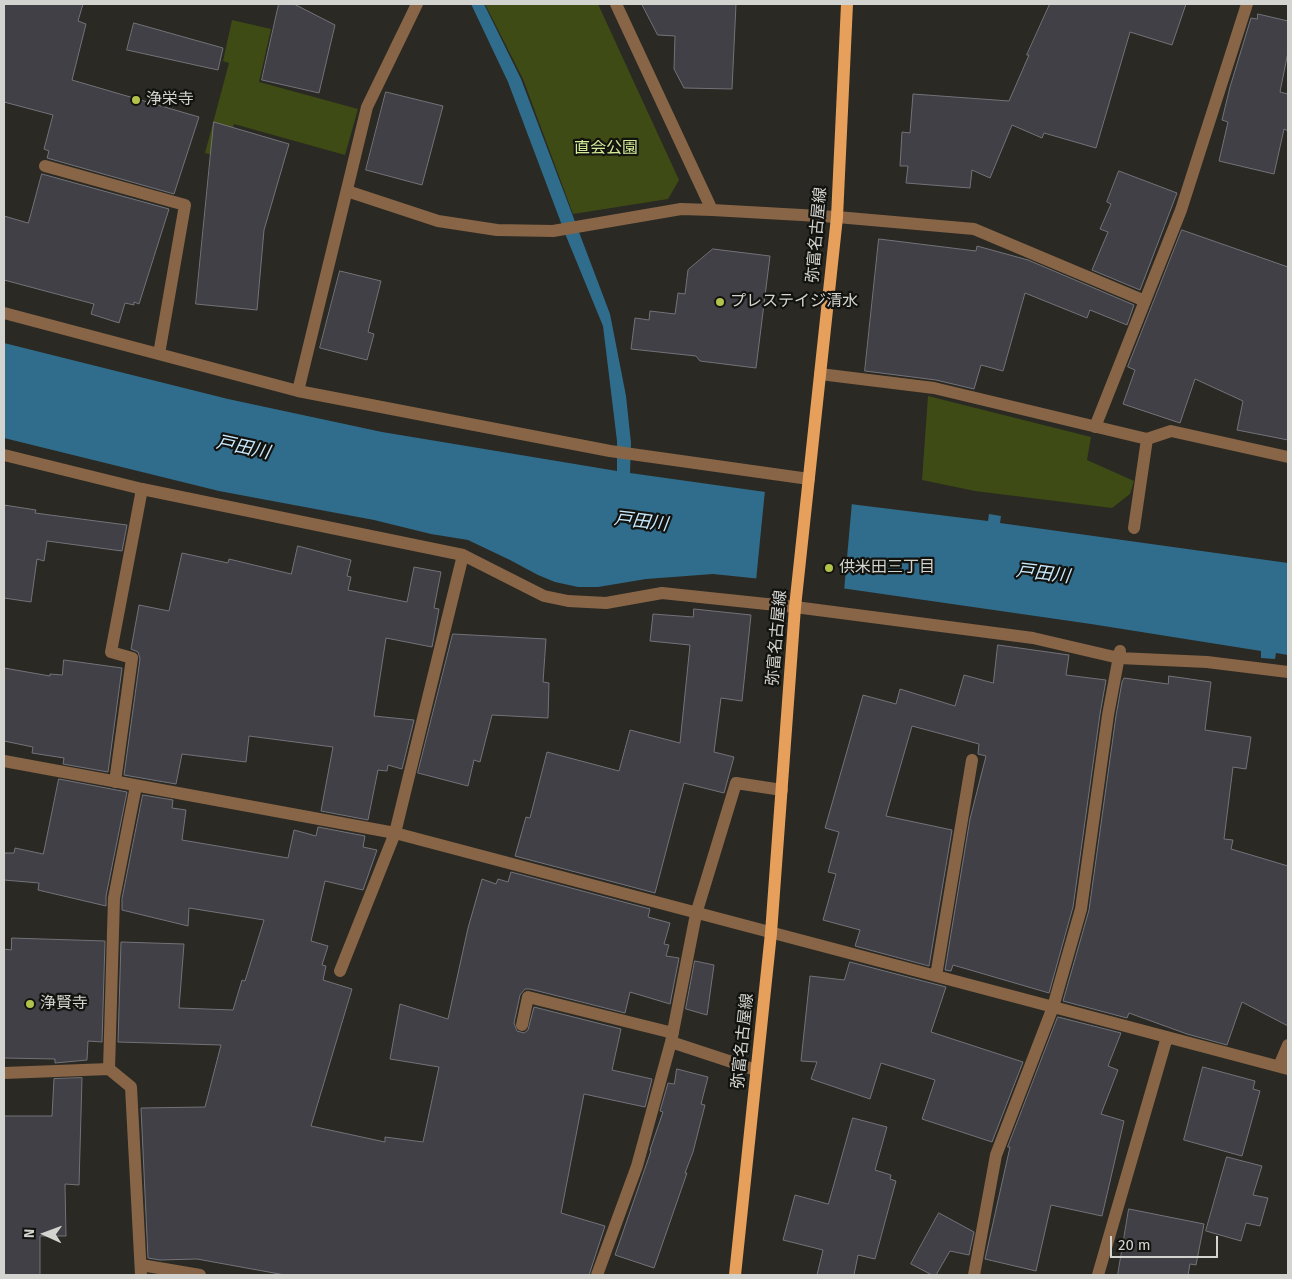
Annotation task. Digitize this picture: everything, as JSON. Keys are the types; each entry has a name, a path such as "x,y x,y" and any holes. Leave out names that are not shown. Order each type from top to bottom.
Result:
{"main road":[{"name":"弥富名古屋線","path":"735,1275 771,933 796,603 837,217 848,4"}],"street":[{"path":"298,391 367,107 417,4"},
{"path":"616,4 712,210"},
{"path":"1095,427 1181,210 1247,4"},
{"path":"45,166 185,205 159,354"},
{"path":"347,191 438,221 497,230 557,231 681,209 837,217 974,229 1145,301"},
{"path":"4,313 298,391 614,452 808,482"},
{"path":"820,374 934,388 1147,439 1171,431 1288,457"},
{"path":"1134,528 1147,439"},
{"path":"4,455 142,489 463,555 544,596 568,601 606,603 662,593 796,603 1033,638 1119,655 1207,662 1288,672"},
{"path":"115,782 132,658 111,652 142,489"},
{"path":"340,971 395,833 463,555"},
{"path":"974,1275 996,1155 1053,1007 1082,909 1108,715 1119,655"},
{"path":"936,976 972,760"},
{"path":"4,761 395,833 1284,1068 1288,1045"},
{"path":"597,1275 637,1166 672,1037 696,914 736,783 782,790"},
{"path":"109,1069 114,898 136,786"},
{"path":"522,1025 528,997 672,1037 756,1070"},
{"path":"1098,1275 1167,1037"},
{"path":"4,1073 109,1069 131,1087 141,1270 200,1275"}],"green space":[{"name":"直会公園","path":"485,4 598,4 679,180 668,199 573,214 523,79"},
{"path":"232,20 271,29 259,82 358,109 345,155 234,124 224,158 205,153 229,63 223,61"},
{"path":"928,396 1091,437 1087,460 1134,481 1130,494 1112,508 975,491 922,480"}],"water":[{"name":"戸田川","path":"471,4 484,4 521,79 610,314 626,396 631,443 630,473 988,521 989,514 1001,516 1000,523 1288,563 1288,655 1276,653 1275,659 1261,658 1261,651 1091,624 820,585 713,574 646,579 598,587 578,587 555,582 538,575 468,540 219,491 4,438 4,343 228,399 382,432 617,471 617,441 603,326 566,236 508,82"}],"pier":[{"path":"765,490 852,502 844,591 756,581"}],"building":[{"path":"4,4 83,4 78,21 86,24 72,80 199,117 174,194 47,158 49,151 44,149 53,115 4,102"},
{"path":"279,4 294,4 335,25 319,93 262,80"},
{"path":"642,4 736,4 732,89 684,88 674,69 675,36 658,35"},
{"path":"1050,4 1186,4 1172,45 1130,32 1096,148 1044,133 1042,138 1012,125 990,178 972,170 970,188 906,183 908,166 900,166 902,132 910,133 913,94 1009,101"},
{"path":"1258,14 1288,21 1288,52 1280,92 1288,94 1288,131 1284,129 1274,174 1219,161 1228,122 1222,120 1230,87 1251,18 1257,19"},
{"path":"134,23 223,48 218,70 127,50"},
{"path":"386,92 443,106 422,185 366,170"},
{"path":"214,122 289,144 264,230 257,310 196,304"},
{"path":"1119,171 1177,193 1140,290 1092,270 1108,232 1100,229 1111,204 1107,202"},
{"path":"42,174 169,209 139,304 134,302 134,305 125,303 119,323 91,314 94,304 4,280 4,216 28,223"},
{"path":"1182,230 1288,267 1288,440 1237,430 1243,401 1195,379 1180,423 1123,404 1135,370 1128,367"},
{"path":"879,239 976,251 977,246 1028,260 1134,305 1127,325 1090,310 1087,318 1025,293 1003,371 981,365 974,389 936,380 865,371"},
{"name":"プレステイジ清水","path":"713,249 770,256 756,368 700,361 696,356 631,349 635,318 649,320 650,311 675,314 678,293 685,294 688,270"},
{"path":"340,271 381,281 368,332 374,334 367,360 320,348"},
{"path":"4,505 36,510 35,513 127,525 122,551 47,541 44,561 37,559 31,602 4,598"},
{"path":"298,546 351,560 347,576 351,577 348,590 407,602 414,567 441,572 434,608 439,609 432,647 386,638 374,716 414,720 402,769 388,765 387,771 378,770 368,820 321,811 333,747 249,736 246,762 182,754 176,784 124,775 140,659 138,652 131,649 139,605 169,611 182,553 228,563 229,559 291,574"},
{"path":"694,609 751,615 742,701 721,698 714,752 734,757 724,793 684,783 655,893 515,856 526,817 530,818 547,752 619,771 630,730 680,743 690,645 650,641 653,614 693,617"},
{"path":"453,634 546,639 543,682 549,683 548,718 492,715 480,762 474,760 468,786 418,773"},
{"path":"998,645 1069,655 1066,675 1106,680 1073,907 1049,993 953,965 951,971 945,970 970,819 986,756 978,754 979,744 912,726 886,816 952,830 929,966 855,946 860,930 823,920 836,874 828,872 839,832 825,828 863,695 896,704 900,689 955,706 964,675 993,683"},
{"path":"64,660 122,668 108,772 63,764 64,758 32,753 33,747 4,741 4,668 50,676 50,674 62,675"},
{"path":"1169,676 1211,682 1205,730 1251,737 1246,769 1233,767 1224,839 1233,840 1231,849 1288,866 1288,1026 1242,1002 1227,1045 1187,1034 1129,1013 1127,1018 1063,1001 1089,910 1122,682 1124,678 1168,684"},
{"path":"59,779 127,792 106,896 106,906 38,890 39,883 4,880 4,853 14,853 15,848 43,854"},
{"path":"143,795 173,800 172,808 186,810 182,840 288,858 294,830 316,836 318,827 365,836 363,847 377,850 363,890 325,881 311,941 328,946 322,965 326,966 323,980 352,989 311,1126 385,1142 385,1137 423,1142 439,1067 390,1059 400,1004 448,1019 468,928 482,879 496,884 498,879 508,882 511,872 650,909 648,917 670,923 664,944 669,945 666,956 679,958 670,1004 630,992 625,1013 530,989 525,989 520,995 514,1023 517,1031 524,1033 528,1030 534,1007 621,1029 612,1070 652,1079 645,1107 584,1094 561,1213 605,1226 589,1275 285,1275 197,1259 160,1260 148,1258 141,1108 205,1107 221,1045 118,1042 121,942 184,944 179,1008 233,1010 242,980 245,981 264,920 189,908 188,926 122,910 122,899"},
{"path":"12,938 105,941 102,1042 88,1041 87,1060 55,1063 55,1059 4,1058 4,949 11,950"},
{"path":"695,961 714,965 707,1015 686,1009"},
{"path":"850,962 946,987 931,1032 1023,1062 992,1142 922,1119 935,1080 881,1063 870,1099 811,1079 817,1062 801,1061 810,976 844,980"},
{"path":"1058,1017 1121,1033 1108,1066 1118,1070 1101,1114 1124,1121 1102,1216 1051,1205 1036,1271 985,1259 1010,1147 1008,1147"},
{"path":"1203,1067 1255,1081 1253,1089 1260,1091 1242,1156 1184,1140"},
{"path":"677,1069 708,1077 701,1104 705,1105 693,1152 685,1173 687,1173 654,1268 615,1255 651,1151 663,1112 660,1111 668,1083 674,1084"},
{"path":"82,1078 79,1185 65,1184 66,1236 40,1236 40,1275 4,1275 4,1116 52,1116 54,1079"},
{"path":"853,1118 887,1127 875,1170 891,1175 890,1179 896,1181 875,1259 858,1255 854,1275 817,1275 823,1250 783,1240 795,1195 828,1204"},
{"path":"1227,1157 1262,1166 1253,1195 1268,1198 1260,1226 1246,1223 1241,1241 1206,1231"},
{"path":"1129,1209 1204,1224 1196,1265 1190,1264 1188,1275 1118,1275"},
{"path":"939,1213 974,1232 969,1255 950,1251 936,1275 932,1275 911,1264"}],"place":[{"name":"浄栄寺","path":"136,100"},
{"name":"プレステイジ清水","path":"720,302"},
{"name":"供米田三丁目","path":"829,568"},
{"name":"浄賢寺","path":"30,1004"}]}
